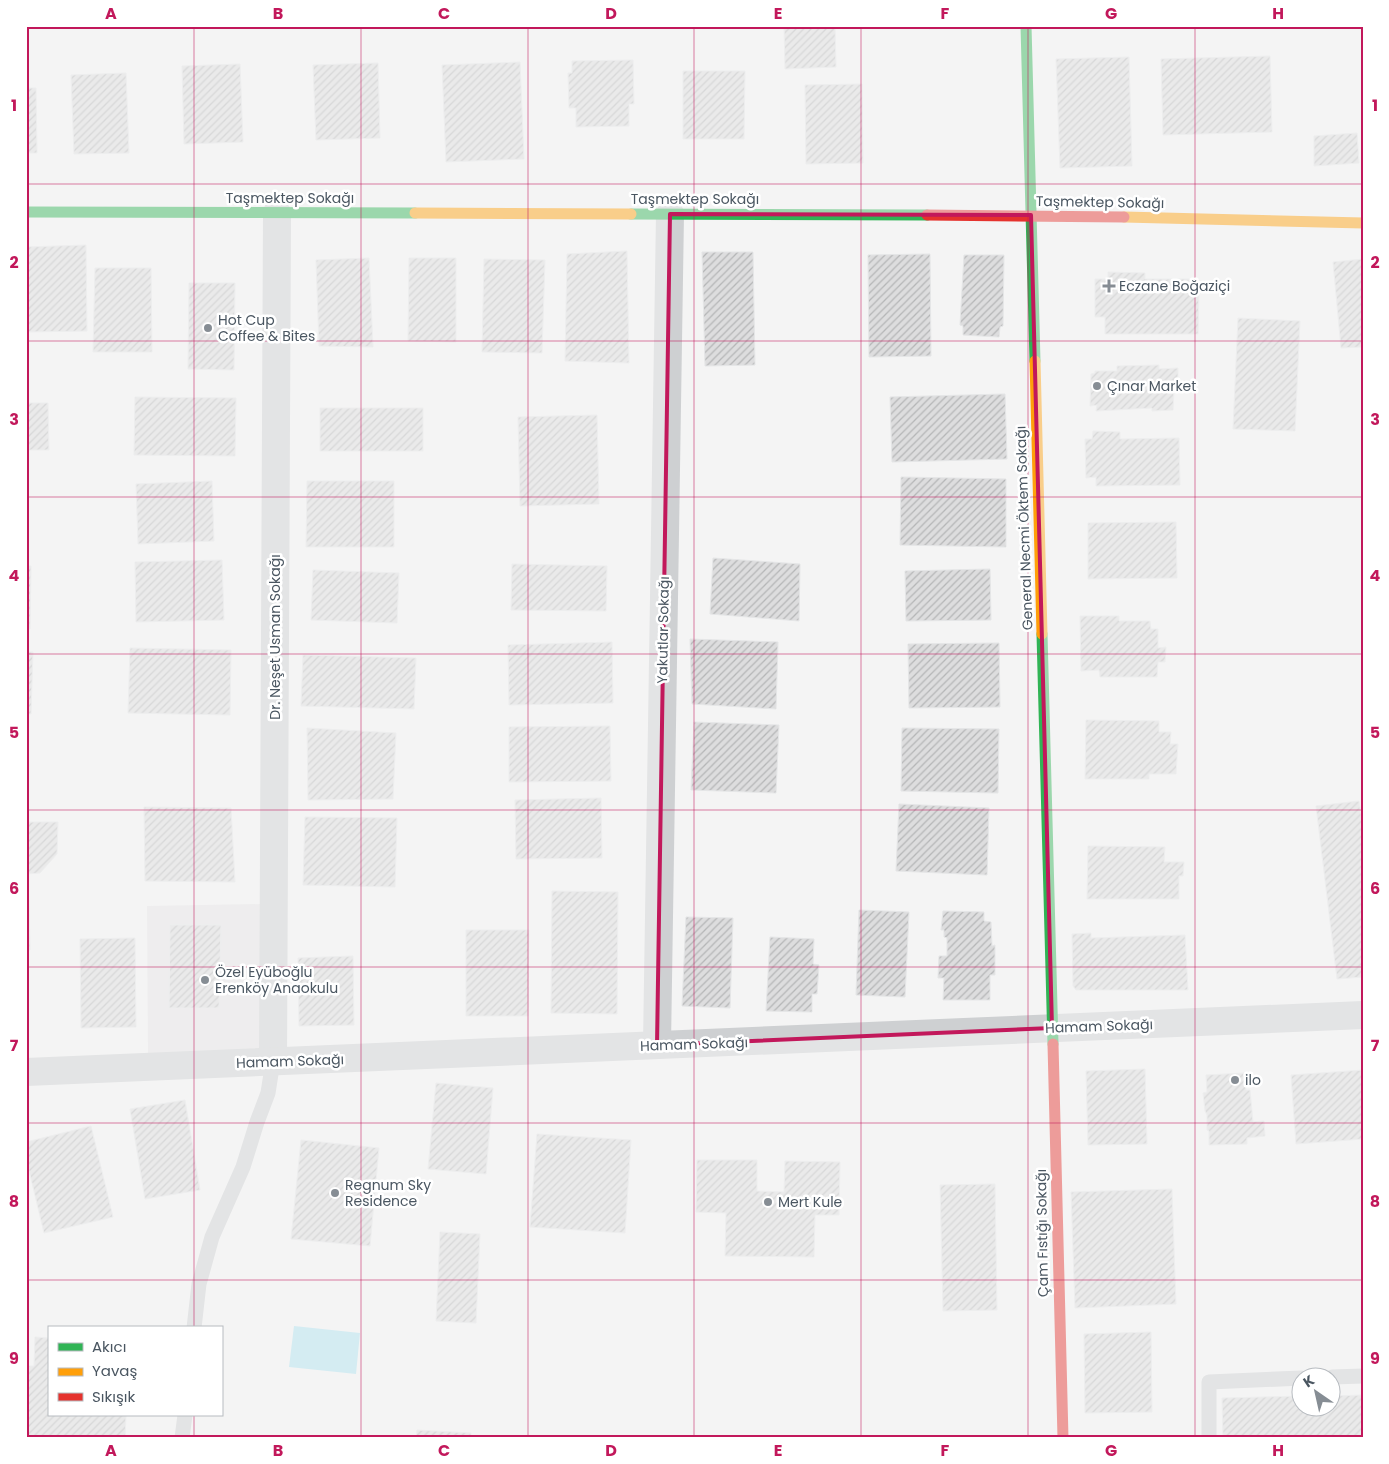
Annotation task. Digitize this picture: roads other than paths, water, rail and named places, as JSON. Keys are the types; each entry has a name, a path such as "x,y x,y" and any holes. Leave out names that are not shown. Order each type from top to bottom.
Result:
{"street":[{"name":"General Necmi Öktem Sokağı","path":"1026,26 1052,1028"},
{"name":"Taşmektep Sokağı","path":"26,212 1031,215 1363,224"},
{"name":"Dr. Neşet Usman Sokağı","path":"273,1061 277,213"},
{"name":"Yakutlar Sokağı","path":"657,1045 670,214"},
{"name":"Hamam Sokağı","path":"26,1072 1363,1015"},
{"name":"Çam Fıstığı Sokağı","path":"1052,1028 1063,1438"}],"lane":[{"path":"194,1326 199,1284 212,1237 243,1167 268,1093 273,1061"},
{"path":"1342,1377 1363,1376"},
{"path":"1209,1438 1209,1382 1292,1378"},
{"path":"182,1438 185,1416"}],"water":[{"path":"294,1326 360,1333 356,1374 289,1367"}],"place":[{"name":"Eczane Boğaziçi","path":"1109,286"},
{"name":"Hot Cup Coffee & Bites","path":"208,328"},
{"name":"Çınar Market","path":"1097,386"},
{"name":"Özel Eyüboğlu Erenköy Anaokulu","path":"205,980"},
{"name":"ilo","path":"1235,1080"},
{"name":"Regnum Sky Residence","path":"335,1193"},
{"name":"Mert Kule","path":"768,1202"}]}
